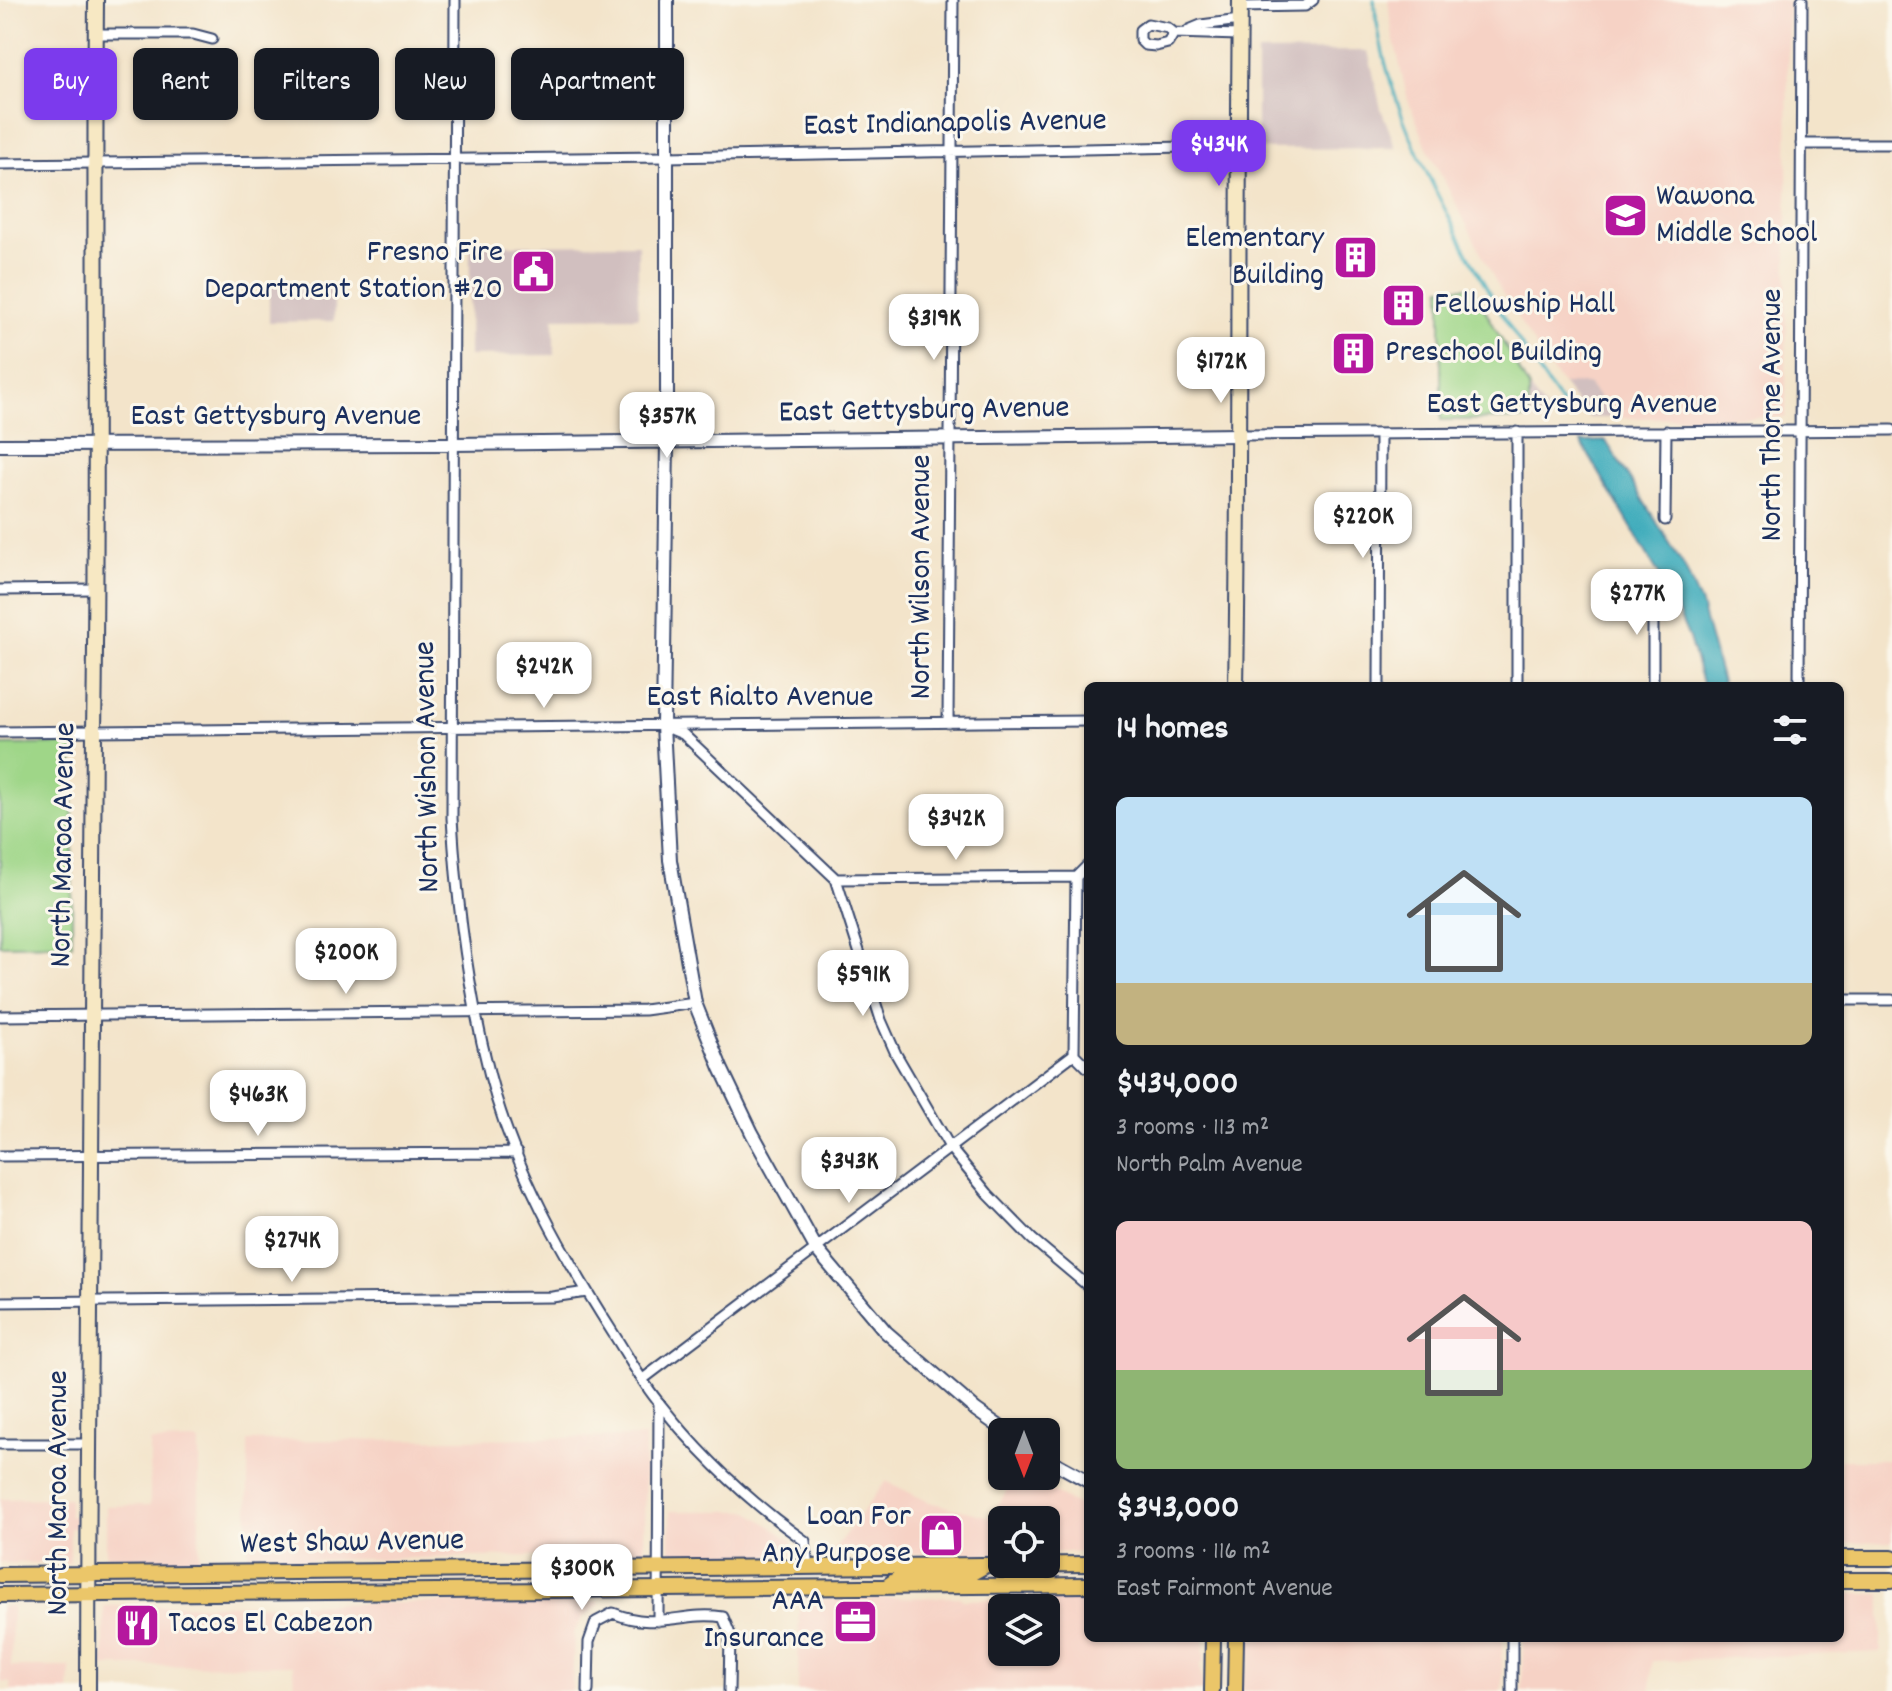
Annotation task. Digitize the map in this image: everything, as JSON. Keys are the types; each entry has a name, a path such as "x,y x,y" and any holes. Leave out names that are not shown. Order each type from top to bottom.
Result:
{"main road":[{"name":"North Maroa Avenue","path":"88,1691 96,0"},
{"path":"1236,682 1240,435 1240,16"},
{"path":"1844,1558 1892,1558"},
{"name":"West Shaw Avenue","path":"0,1575 1084,1564"},
{"path":"886,1587 900,1577 967,1576 987,1565"},
{"path":"1844,1580 1892,1580"},
{"name":"West Shaw Avenue","path":"0,1595 1084,1585"},
{"path":"1212,1691 1213,1642"},
{"path":"1235,1691 1236,1642"}],"street":[{"name":"North Wishon Avenue","path":"455,0 451,727 456,891 475,1011 491,1079 517,1153 545,1220 587,1292 659,1404 763,1512 805,1541 808,1567"},
{"path":"667,0 667,442 663,725 670,860 695,1003 752,1133 817,1250 886,1332 988,1419"},
{"name":"North Wilson Avenue","path":"948,723 953,0"},
{"path":"1174,33 1240,16 1305,6 1313,0"},
{"name":"North Thorne Avenue","path":"1799,682 1802,0"},
{"path":"96,34 193,34 212,39"},
{"path":"1801,144 1892,144"},
{"name":"East Indianapolis Avenue","path":"0,164 667,157 1238,146"},
{"name":"East Gettysburg Avenue","path":"0,445 453,444 1892,430"},
{"path":"1665,520 1666,431"},
{"path":"1517,432 1517,682"},
{"path":"1379,682 1380,434"},
{"path":"1653,587 1653,682"},
{"path":"0,590 95,589"},
{"name":"East Rialto Avenue","path":"0,732 1084,721"},
{"path":"663,725 683,734 836,879 881,1020 896,1054 951,1149 988,1194 1032,1239 1084,1283"},
{"path":"1084,869 1076,877 1074,1054 1084,1064"},
{"path":"836,879 1076,877"},
{"path":"1844,1000 1892,1000"},
{"path":"0,1016 644,1010 695,1003"},
{"path":"643,1379 1074,1054"},
{"path":"0,1156 517,1153"},
{"path":"0,1302 552,1297 587,1292"},
{"path":"658,1621 659,1404"},
{"path":"0,1444 87,1444"},
{"path":"1060,1466 1084,1479"},
{"path":"588,1691 589,1642 596,1622 613,1613 633,1621 658,1621 703,1614 723,1617 730,1634 729,1691"},
{"path":"1512,1642 1512,1691"}],"shaded area":[{"name":"Wawona Middle School","path":"1388,0 1788,0 1786,417 1615,418 1588,384 1562,384 1498,286 1427,147 1408,100"},
{"path":"1368,51 1381,109 1396,148 1257,149 1257,52"},
{"path":"638,244 638,317 554,318 554,355 469,356 470,245"},
{"path":"334,284 334,321 269,322 269,285"},
{"path":"1562,384 1588,384 1615,418 1589,418"},
{"path":"1529,388 1553,419 1529,419"},
{"path":"645,1437 644,1557 592,1555 248,1561 248,1441"},
{"path":"199,1441 199,1561 109,1560 106,1555 106,1506 150,1505 150,1442"},
{"path":"1844,1460 1892,1460 1892,1542 1844,1543"},
{"path":"886,1481 929,1502 988,1517 988,1554 831,1553"},
{"path":"1008,1490 1050,1490 1084,1507 1084,1551 1060,1552 1060,1506 997,1506"},
{"path":"69,1498 69,1516 75,1516 75,1528 70,1528 70,1563 0,1563 0,1499"},
{"path":"670,1511 749,1511 792,1541 792,1556 674,1556 670,1551"},
{"path":"1844,1594 1881,1594 1881,1652 1652,1661 1651,1691 1522,1691 1523,1642 1844,1642"},
{"path":"961,1597 962,1600 988,1600 988,1666 1060,1666 1060,1598 1084,1598 1084,1642 1204,1642 1204,1661 1200,1665 1203,1691 798,1691 799,1599"},
{"path":"599,1601 599,1605 582,1618 574,1633 572,1691 294,1691 293,1665 104,1666 104,1606"},
{"path":"12,1606 11,1667 70,1667 69,1691 11,1691 11,1683 0,1682 0,1607"},
{"path":"1250,1642 1502,1642 1502,1691 1242,1691 1243,1678 1250,1664"}],"green space":[{"path":"1441,287 1472,287 1529,388 1529,419 1441,420"},
{"path":"73,744 72,944 0,945 0,745"}],"water":[{"path":"1606,441 1684,566 1701,605 1722,682 1702,682 1689,638 1670,593 1581,442"}],"waterway":[{"path":"1374,0 1392,85 1423,165 1491,296 1538,371 1573,419"}],"place":[{"name":"Wawona Middle School","path":"1625,216"},
{"name":"Elementary Building","path":"1355,258"},
{"name":"Fresno Fire Department Station #20","path":"534,272"},
{"name":"Fellowship Hall","path":"1403,306"},
{"name":"Preschool Building","path":"1354,354"},
{"name":"Loan For Any Purpose","path":"942,1536"},
{"name":"AAA Insurance","path":"855,1621"},
{"name":"Tacos El Cabezon","path":"137,1625"}]}
